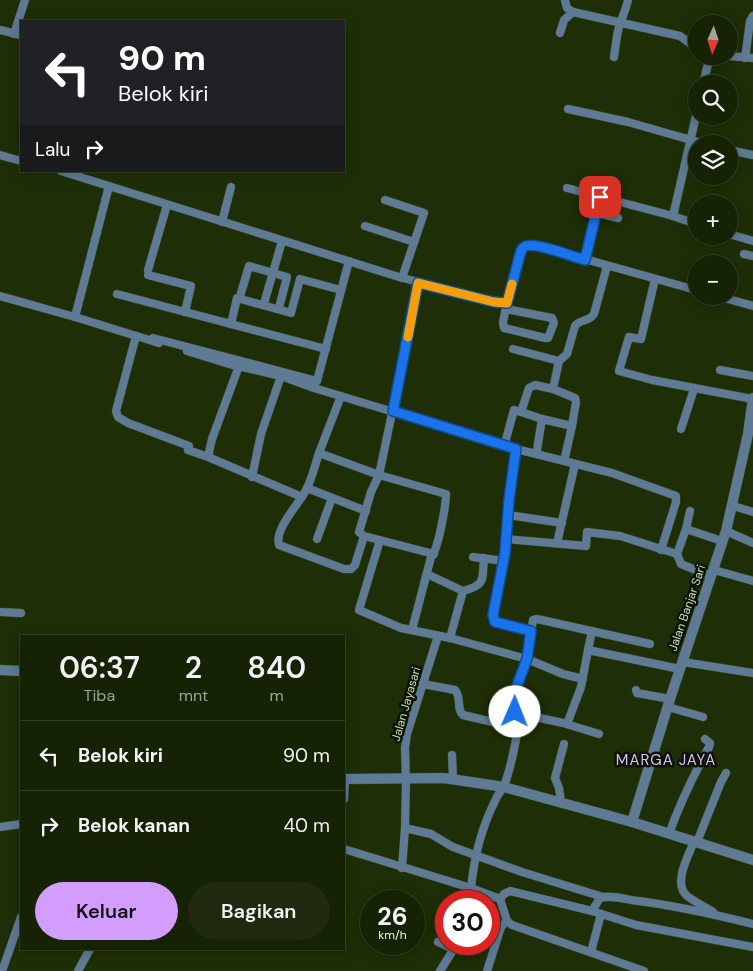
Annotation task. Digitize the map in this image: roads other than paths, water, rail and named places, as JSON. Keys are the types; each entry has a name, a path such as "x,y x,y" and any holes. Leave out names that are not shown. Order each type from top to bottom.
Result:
{"street":[{"path":"21,20 25,0"},
{"path":"565,0 567,8 573,12 680,36 688,42"},
{"path":"614,57 616,39 628,0"},
{"path":"560,33 564,20 573,12"},
{"path":"749,58 750,20 753,16"},
{"path":"0,30 18,34"},
{"path":"568,109 628,122 688,139"},
{"path":"673,216 688,149"},
{"path":"738,152 753,156"},
{"path":"0,155 20,161"},
{"path":"67,172 166,205 418,283 494,302 507,306 552,318 554,323 548,338 545,338 504,328 503,322 507,306 521,251 528,245 538,246 688,288"},
{"path":"75,317 109,186"},
{"path":"222,222 231,187"},
{"path":"567,188 688,221"},
{"path":"585,260 600,197"},
{"path":"385,200 424,213 402,278"},
{"path":"166,205 148,272 191,286 184,312"},
{"path":"597,213 618,218"},
{"path":"365,226 414,242"},
{"path":"738,237 753,241"},
{"path":"265,300 282,241"},
{"path":"744,254 753,256"},
{"path":"154,338 317,381 349,261"},
{"path":"241,292 249,266 287,277 280,304"},
{"path":"553,389 559,361 567,354 572,332 577,322 591,319 594,314 607,266"},
{"path":"231,324 237,298 291,312 300,279 342,290"},
{"path":"655,279 641,339 629,337 619,371 652,380 753,399"},
{"path":"418,283 379,475 359,532 364,536 434,554"},
{"path":"117,294 326,349"},
{"path":"0,296 239,366 281,376 516,449 612,473 676,496 676,502 661,550"},
{"path":"738,302 753,306"},
{"path":"136,336 116,411 118,417 128,423 188,446 188,450 302,497"},
{"path":"513,349 559,361"},
{"path":"208,457 212,439 239,366"},
{"path":"720,370 753,376"},
{"path":"252,477 262,434 281,376"},
{"path":"521,412 531,386 537,385 553,389 575,398 572,426 565,457"},
{"path":"681,429 694,388"},
{"path":"341,396 307,488 286,519 278,540 279,545 344,569 351,569 355,565 364,536"},
{"name":"Jalan Banjar Sari","path":"632,822 733,506 751,435 753,399"},
{"path":"505,443 514,410 572,426"},
{"path":"537,450 542,419"},
{"path":"516,449 504,561 493,619 495,622 531,631"},
{"path":"319,453 379,475 446,494 439,538 434,554 431,557 412,630"},
{"path":"557,543 575,464"},
{"path":"307,488 366,510"},
{"path":"317,539 332,498"},
{"path":"733,506 753,512"},
{"path":"690,511 677,554 681,564 712,573 753,581"},
{"path":"508,515 562,522"},
{"path":"686,529 753,543"},
{"path":"506,539 586,546 587,532 620,536 677,554"},
{"path":"380,540 359,610 382,621 527,659 563,674 583,679"},
{"path":"473,557 504,561"},
{"path":"428,574 463,591 481,584 484,558"},
{"path":"450,638 463,591"},
{"path":"0,612 22,613"},
{"path":"599,734 567,724 521,714 510,706 527,659 532,620 536,619 650,644"},
{"path":"567,724 583,679 592,631"},
{"name":"Jalan Jayasari","path":"402,868 405,828 405,748 407,734 438,636"},
{"path":"588,650 681,665 753,673"},
{"path":"0,670 20,672"},
{"path":"423,684 455,690 458,696 459,710 464,716 518,728"},
{"path":"636,690 637,693 669,703 703,717"},
{"path":"471,888 477,855 496,797 504,787 521,714"},
{"path":"669,834 680,802 695,770 709,747 710,743 705,739"},
{"path":"561,802 555,778 564,744"},
{"path":"452,755 453,779"},
{"path":"717,915 686,895 681,885 683,871 720,782 726,773"},
{"path":"345,779 453,779 504,787 632,822 753,860"},
{"path":"0,827 20,824"},
{"path":"405,828 435,836 454,847 522,872 602,897 645,901 753,924"},
{"path":"345,849 476,890"},
{"path":"644,971 519,928 507,921 500,899 510,891 592,911 636,925 753,946"},
{"path":"592,911 602,897"},
{"path":"591,952 601,914"},
{"path":"2,971 20,921"},
{"path":"500,931 501,927 507,921"},
{"path":"78,971 89,950"},
{"path":"440,971 450,955"},
{"path":"487,971 493,955"}],"district":[{"name":"MARGA JAYA","path":"666,760"}]}
